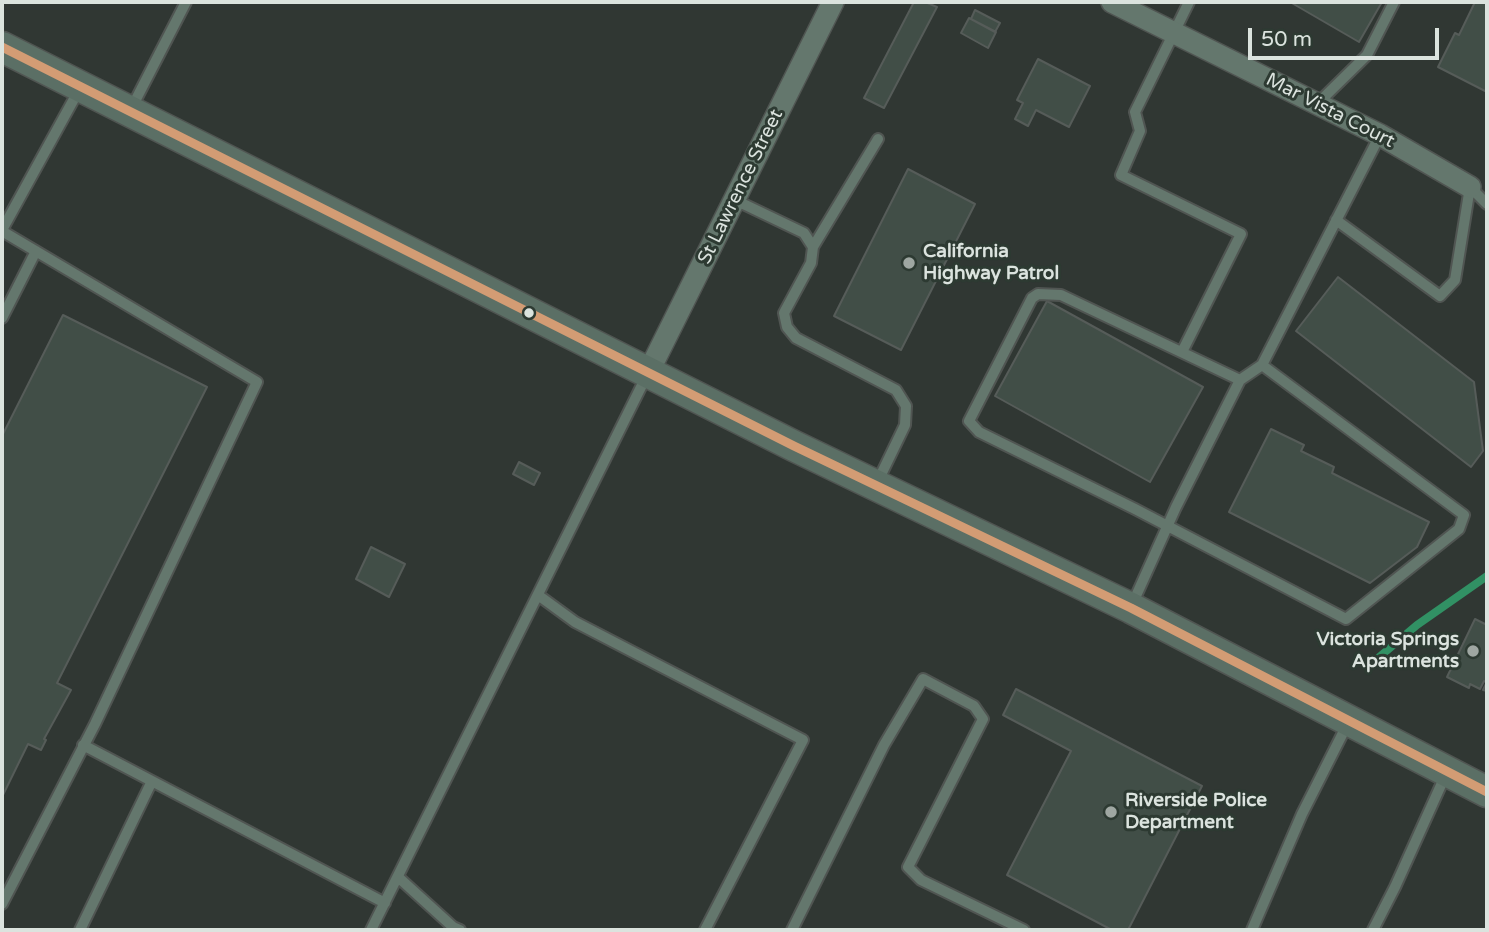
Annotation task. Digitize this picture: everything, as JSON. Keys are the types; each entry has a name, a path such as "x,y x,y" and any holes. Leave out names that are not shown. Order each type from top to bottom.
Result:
{"street":[{"name":"St Lawrence Street","path":"648,373 833,2"},
{"name":"Mar Vista Court","path":"1112,2 1380,135 1470,187"},
{"path":"2,47 648,373 1131,608 1487,792"}],"lane":[{"path":"130,111 186,2"},
{"path":"1182,352 1241,234 1121,176 1140,131 1135,112 1189,2"},
{"path":"1317,104 1367,55 1394,2"},
{"path":"2,904 95,724 257,382 2,231 81,86"},
{"path":"1131,608 1167,526 1240,380 1262,365 1380,135"},
{"path":"876,485 905,425 906,406 896,390 796,338 787,327 784,313 811,263 813,247 878,139"},
{"path":"1336,220 1440,296 1455,279 1470,187"},
{"path":"1470,187 1487,204"},
{"path":"735,200 804,233 813,247"},
{"path":"2,317 36,251"},
{"path":"1240,380 1061,295 1038,294 1032,298 969,421 979,432 1346,619 1459,529 1464,515 1262,365"},
{"path":"371,930 648,373"},
{"path":"538,596 575,622 803,740 705,930"},
{"path":"792,930 884,746 923,678 974,706 983,719 908,866 921,880 1024,930"},
{"path":"1252,930 1302,814 1349,720"},
{"path":"83,745 385,903"},
{"path":"1373,930 1447,771"},
{"path":"80,930 152,781"},
{"path":"398,877 460,930"}],"building":[{"path":"914,2 925,2 937,7 884,108 864,98"},
{"path":"1290,2 1382,2 1359,42"},
{"path":"1475,2 1487,2 1487,92 1438,67 1455,33 1459,35"},
{"path":"975,10 1000,23 995,32 971,19"},
{"path":"969,18 996,32 988,48 961,33"},
{"path":"1038,59 1090,86 1069,127 1036,110 1028,126 1015,119 1023,103 1017,100"},
{"path":"908,169 975,204 901,350 834,316"},
{"path":"1338,277 1474,382 1483,451 1471,467 1296,331"},
{"path":"1047,301 1203,387 1150,482 995,396"},
{"path":"63,315 207,387 57,683 71,690 44,739 46,740 41,750 28,744 2,797 2,436"},
{"path":"1271,429 1304,445 1301,451 1334,467 1332,473 1429,522 1417,547 1370,583 1229,512"},
{"path":"519,462 540,473 534,485 513,474"},
{"path":"371,547 405,564 389,597 356,579"},
{"name":"Victoria Springs Apartments","path":"1475,619 1487,625 1487,682 1484,681 1480,689 1470,684 1469,688 1447,677"},
{"path":"1016,689 1202,786 1128,930 1112,930 1007,875 1071,751 1003,715"}],"waterway":[{"path":"1371,664 1417,625 1487,576"}],"transit line":[{"path":"2,47 794,446 1131,608 1487,792"}],"place":[{"name":"California Highway Patrol","path":"909,263"},
{"name":"Victoria Springs Apartments","path":"1473,651"},
{"name":"Riverside Police Department","path":"1111,812"}]}
